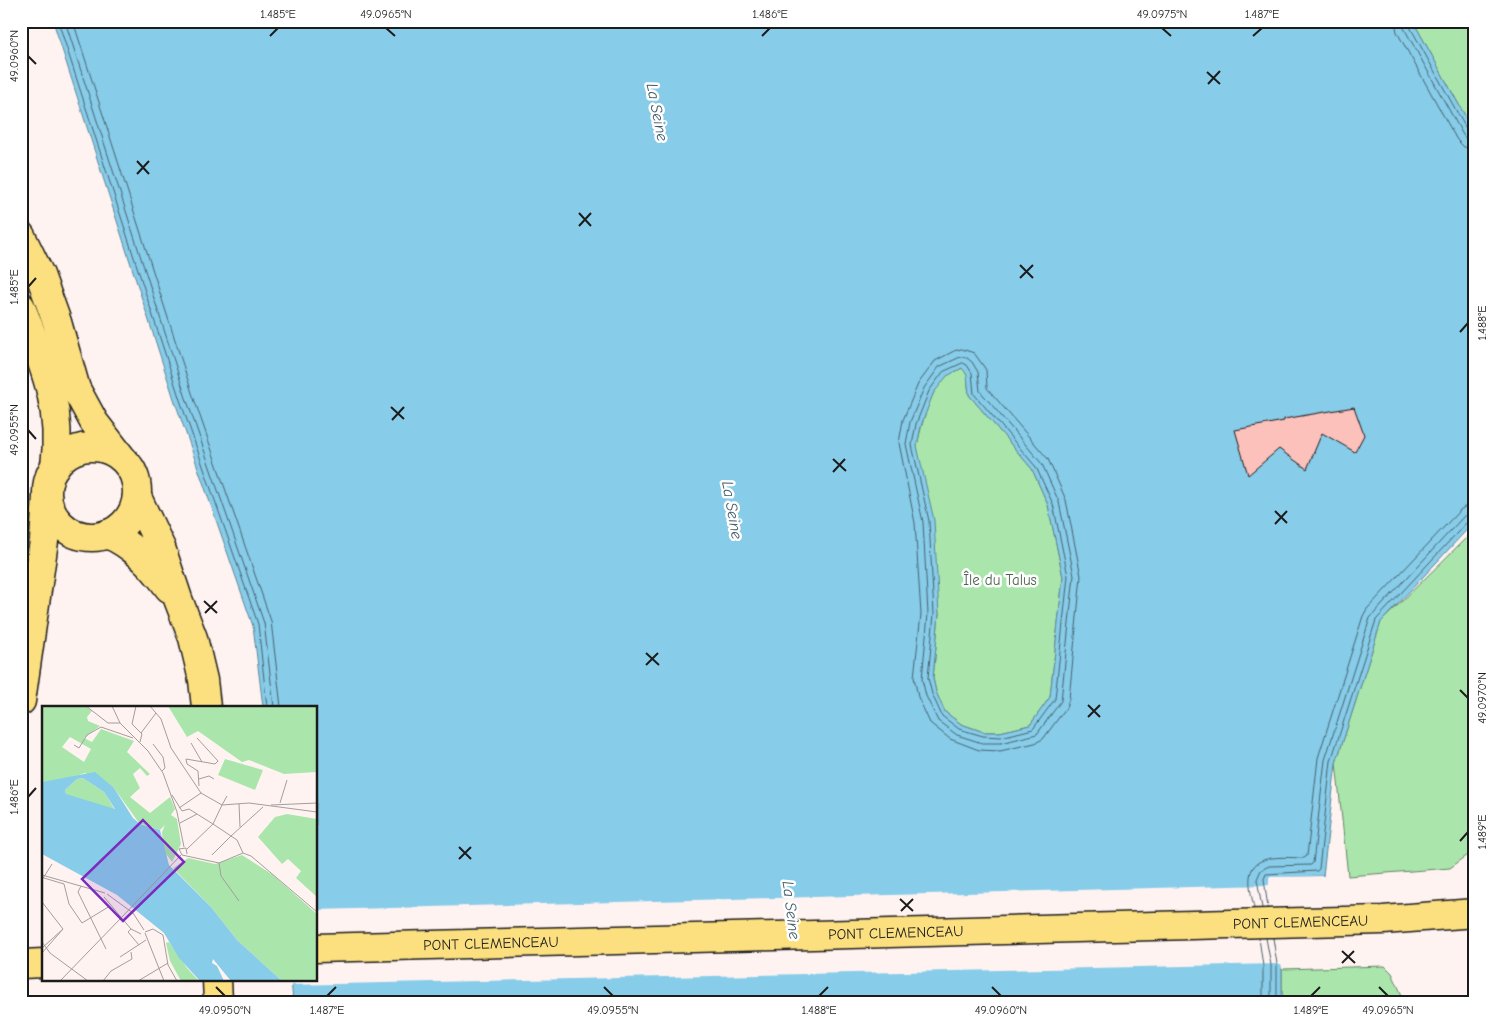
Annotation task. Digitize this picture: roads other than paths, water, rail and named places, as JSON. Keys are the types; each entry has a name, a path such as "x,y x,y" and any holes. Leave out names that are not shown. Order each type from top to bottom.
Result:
{"main road":[{"path":"21,236 40,275 80,396 94,422 133,474 137,497 161,548 197,653 206,706"},
{"path":"21,307 54,398 58,446 55,467 50,477 44,541 21,701"},
{"path":"55,467 72,452 88,448 99,448 109,451 123,460"},
{"path":"48,493 49,504 64,527 74,533 90,537 107,534 121,526 129,518 137,497"},
{"path":"40,563 48,551 74,533"},
{"path":"107,534 129,545 160,575 178,599"},
{"name":"PONT CLEMENCEAU","path":"318,948 1383,920 1475,913"},
{"path":"21,964 42,963"},
{"path":"217,980 218,1002"}],"water":[{"name":"La Seine","path":"53,21 1413,21 1475,134 1475,521 1381,622 1336,763 1323,876 1269,878 1282,964 1282,1002 293,1002 291,980 318,980 318,706 263,706 253,626 174,399","holes":["962,368 967,375 969,395 1032,469 1048,505 1063,577 1050,697 1030,725 1000,732 984,732 961,724 945,712 936,692 933,678 939,614 934,520 917,446 921,426 933,394 947,376"]}],"park label":[{"name":"Île du Talus","path":"1000,580"}]}
